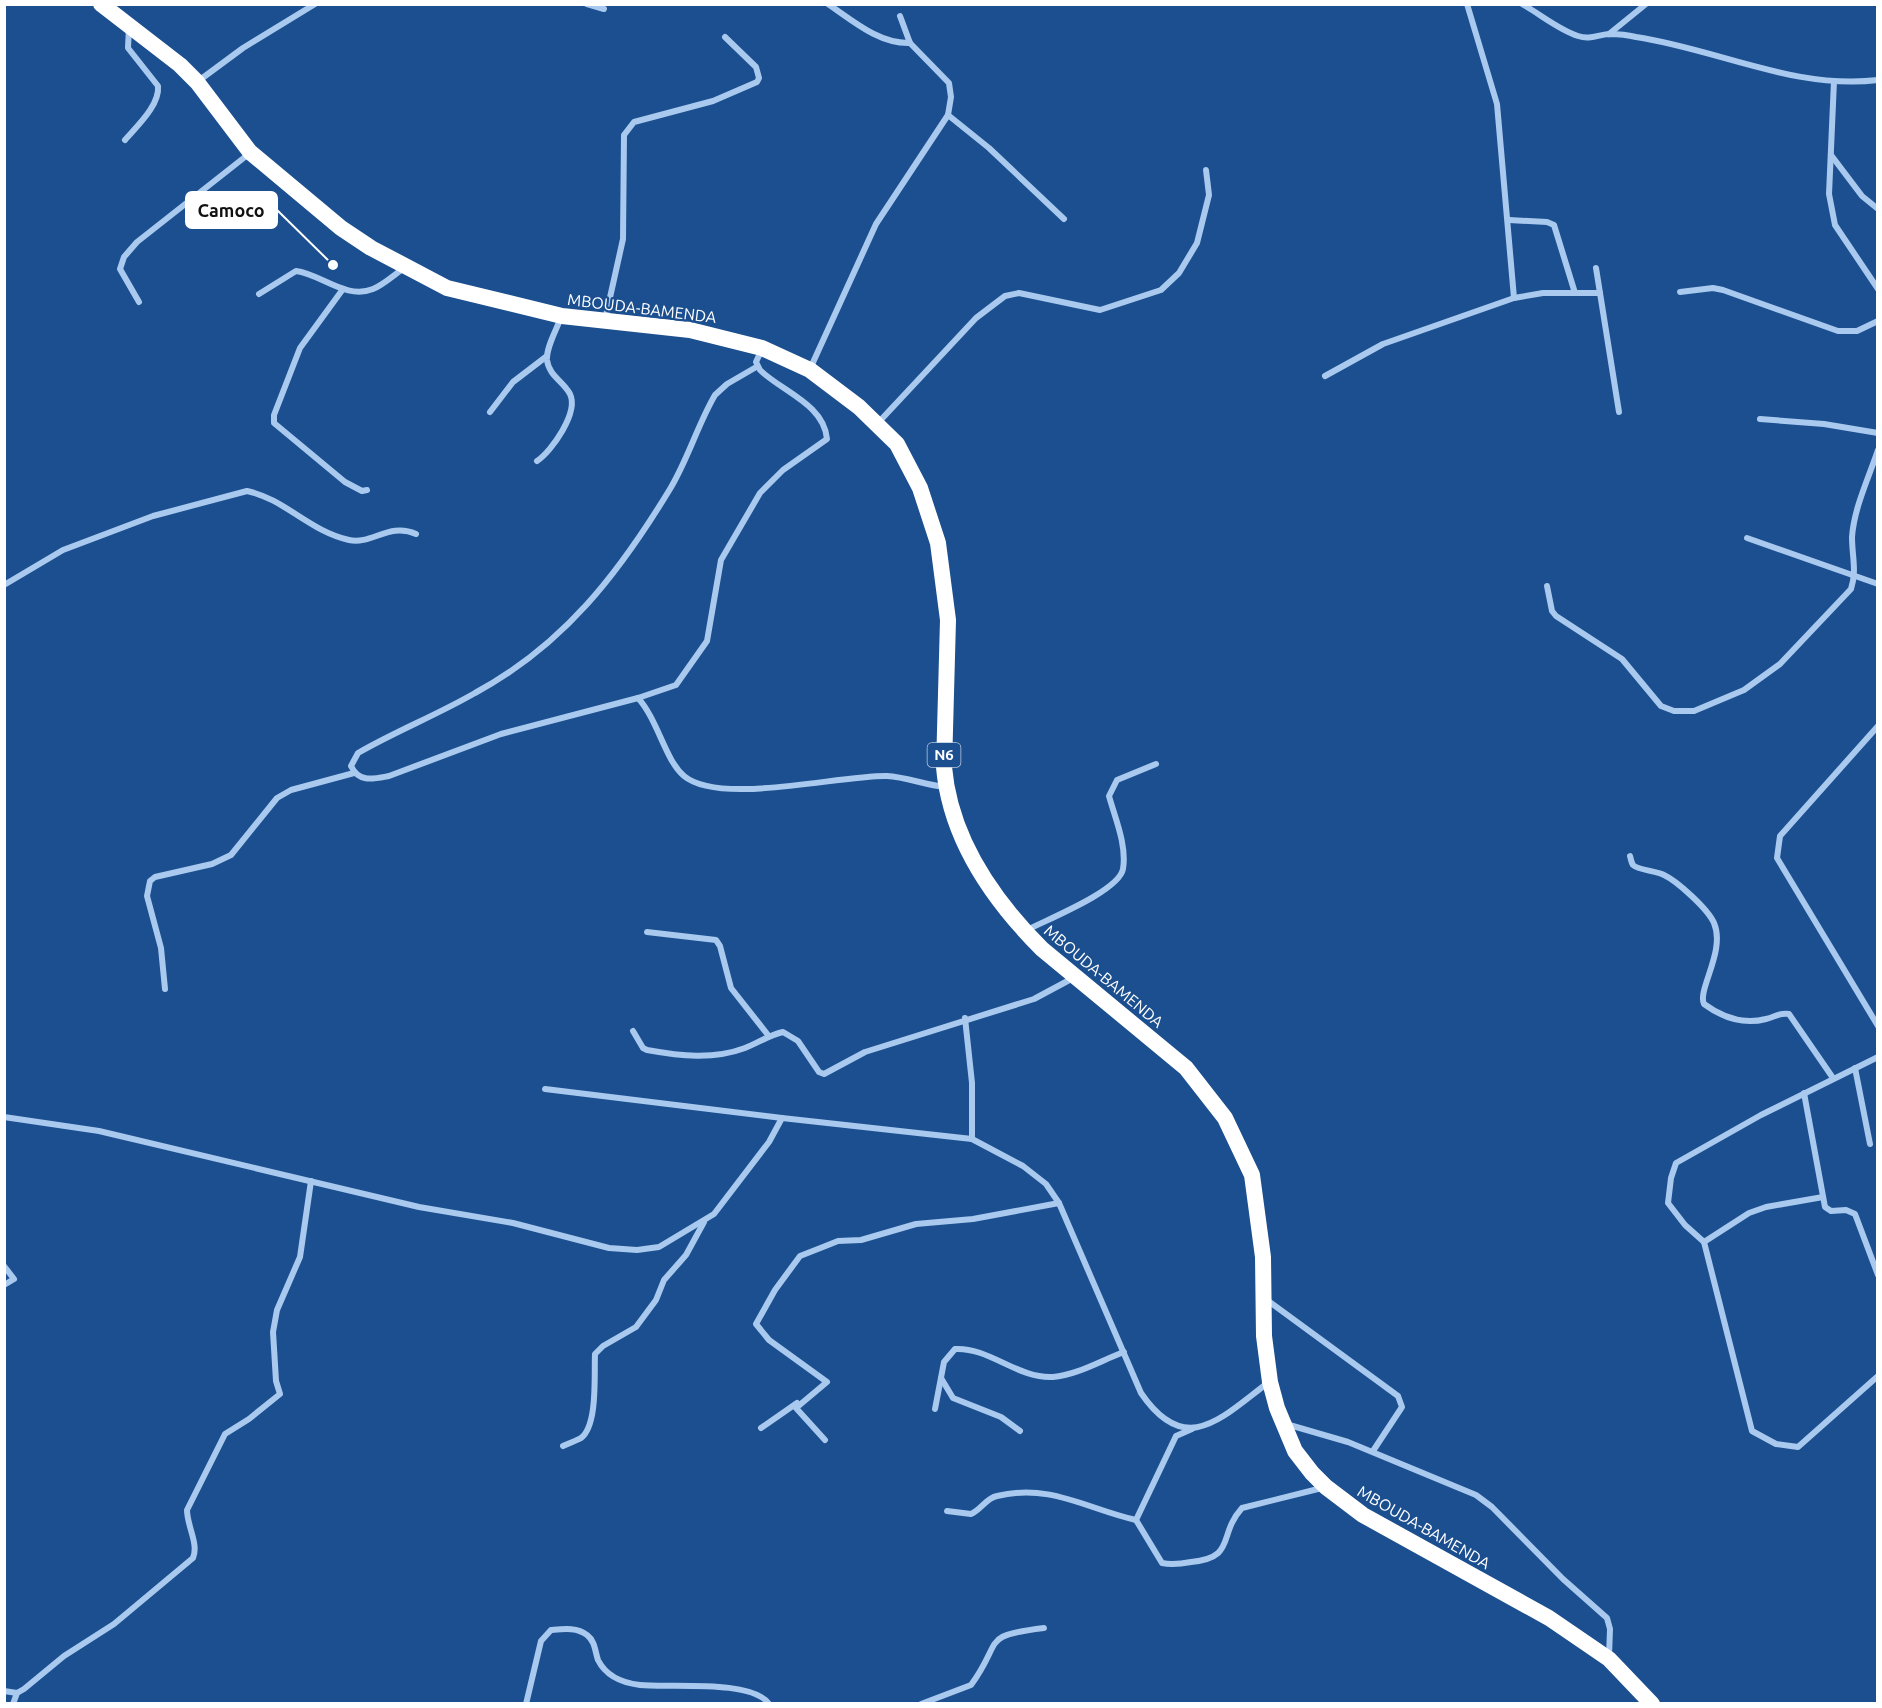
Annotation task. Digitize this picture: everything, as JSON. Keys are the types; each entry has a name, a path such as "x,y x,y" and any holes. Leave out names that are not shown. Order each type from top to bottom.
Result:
{"highway":[{"name":"MBOUDA-BAMENDA","path":"101,4 159,47 197,82 250,152 341,228 370,248 447,288 562,316 690,330 762,348 810,370 859,407 897,444 915,479 938,543 948,620 944,711 945,787 957,830 980,872 1024,931 1186,1068 1225,1119 1252,1175 1263,1257 1264,1336 1270,1382 1276,1408 1295,1451 1326,1487 1363,1515 1549,1618 1609,1659 1652,1704"}],"street":[{"path":"197,82 243,48 315,4"},
{"path":"587,4 604,9"},
{"path":"828,4 873,33 895,44 910,43"},
{"path":"1467,4 1497,104 1509,220 1514,298"},
{"path":"1522,4 1576,36 1591,39 1608,34 1646,4"},
{"path":"810,370 876,224 948,115 951,98 949,82 910,43 900,16"},
{"path":"125,140 154,103 159,90 128,48 129,26"},
{"path":"1608,34 1636,37 1704,51 1778,73 1834,81 1878,80"},
{"path":"605,321 623,239 624,135 634,122 713,101 757,81 759,74 756,67 725,37"},
{"path":"1834,81 1829,195 1835,225 1878,289"},
{"path":"948,115 989,148 1064,219"},
{"path":"139,302 120,269 124,256 137,242 250,152"},
{"path":"1831,154 1862,196 1878,208"},
{"path":"876,424 976,318 1005,296 1019,293 1100,310 1161,290 1179,273 1197,243 1209,195 1206,170"},
{"path":"1509,220 1547,222 1554,225 1575,293"},
{"path":"259,294 296,271 343,289 364,291 375,288 407,266"},
{"path":"1596,268 1618,412"},
{"path":"1680,292 1713,288 1723,290 1838,331 1857,331 1878,321"},
{"path":"343,289 300,348 274,415 274,423 345,482 355,489 367,490"},
{"path":"1325,376 1383,344 1514,298 1543,293 1600,293"},
{"path":"490,412 513,382 547,356 562,316"},
{"path":"758,366 727,384 716,394 670,489 605,586 585,610 565,628 477,693 358,753 351,766 354,773 370,780 389,776 501,734 638,698 676,685 700,655 707,641 721,560 760,493 774,478 827,439 817,415 810,407 767,377 758,366 756,362 762,348"},
{"path":"537,461 548,453 557,441 572,406 569,392 551,374 547,356"},
{"path":"1760,420 1824,424 1878,433"},
{"path":"1547,586 1552,611 1556,616 1622,660 1661,706 1674,711 1694,711 1744,690 1780,664 1851,589 1855,576 1852,538 1855,522 1878,450"},
{"path":"4,585 63,550 153,516 247,490 262,494 316,529 335,537 354,541 399,528 416,534"},
{"path":"1747,538 1878,584"},
{"path":"638,698 651,713 680,771 693,782 739,790 890,776 945,787"},
{"path":"1878,726 1780,836 1777,858 1867,1013 1878,1026"},
{"path":"1024,931 1105,890 1119,879 1123,870 1124,850 1110,796 1117,780 1156,764"},
{"path":"165,989 161,948 147,897 146,888 150,881 155,877 212,864 231,855 277,798 291,790 354,773"},
{"path":"1630,856 1633,865 1649,869 1675,881 1713,920 1717,952 1703,995 1704,1004 1740,1022 1769,1018 1782,1013 1789,1014 1833,1078"},
{"path":"647,932 716,940 720,946 731,988 768,1035"},
{"path":"633,1031 643,1048 647,1050 684,1056 745,1048 768,1035 783,1032 791,1035 819,1072 824,1074 865,1052 965,1018 1034,999 1076,977"},
{"path":"965,1018 972,1083 972,1139"},
{"path":"1878,1057 1804,1093 1676,1163 1671,1178 1668,1203 1685,1225 1704,1242 1752,1431 1776,1444 1798,1447 1878,1376"},
{"path":"1856,1068 1870,1144"},
{"path":"545,1089 972,1139 1023,1166 1046,1184 1059,1203 1141,1393 1152,1409 1167,1422 1192,1429"},
{"path":"1804,1093 1827,1210 1850,1210 1855,1214 1878,1275"},
{"path":"4,1118 99,1131 419,1207 513,1222 609,1248 637,1250 659,1247 704,1222 720,1208 769,1142 782,1118"},
{"path":"13,1704 17,1693 64,1656 114,1624 194,1558 196,1551 187,1520 187,1510 225,1434 249,1419 280,1394 276,1381 273,1332 277,1310 300,1257 311,1181"},
{"path":"1704,1242 1749,1213 1766,1207 1823,1197"},
{"path":"827,1382 769,1340 756,1324 775,1290 800,1256 838,1241 861,1240 899,1227 973,1219 1059,1203"},
{"path":"563,1446 580,1438 588,1430 593,1399 595,1354 603,1346 636,1327 656,1300 664,1280 686,1256 704,1222"},
{"path":"4,1266 14,1279 4,1285"},
{"path":"1264,1298 1398,1396 1402,1407 1373,1451"},
{"path":"935,1409 944,1362 955,1349 976,1350 1037,1375 1052,1377 1124,1352"},
{"path":"941,1377 953,1398 1001,1418 1020,1431"},
{"path":"761,1428 827,1382"},
{"path":"825,1440 796,1408 827,1382"},
{"path":"1136,1520 1176,1436 1212,1424 1270,1382"},
{"path":"1285,1424 1373,1451 1457,1485 1492,1507 1538,1555 1606,1618 1610,1629 1609,1659"},
{"path":"947,1511 971,1514 996,1496 1036,1492 1070,1497 1136,1520 1162,1563 1171,1565 1210,1560 1220,1552 1234,1516 1242,1508 1326,1487"},
{"path":"921,1704 971,1685 994,1642 1001,1636 1044,1628"},
{"path":"526,1704 541,1641 551,1630 567,1629 586,1635 592,1641 605,1671 616,1678 639,1685 740,1689 761,1695 769,1704"},
{"path":"4,1691 17,1693"}],"place":[{"name":"Camoco","path":"333,265"}]}
